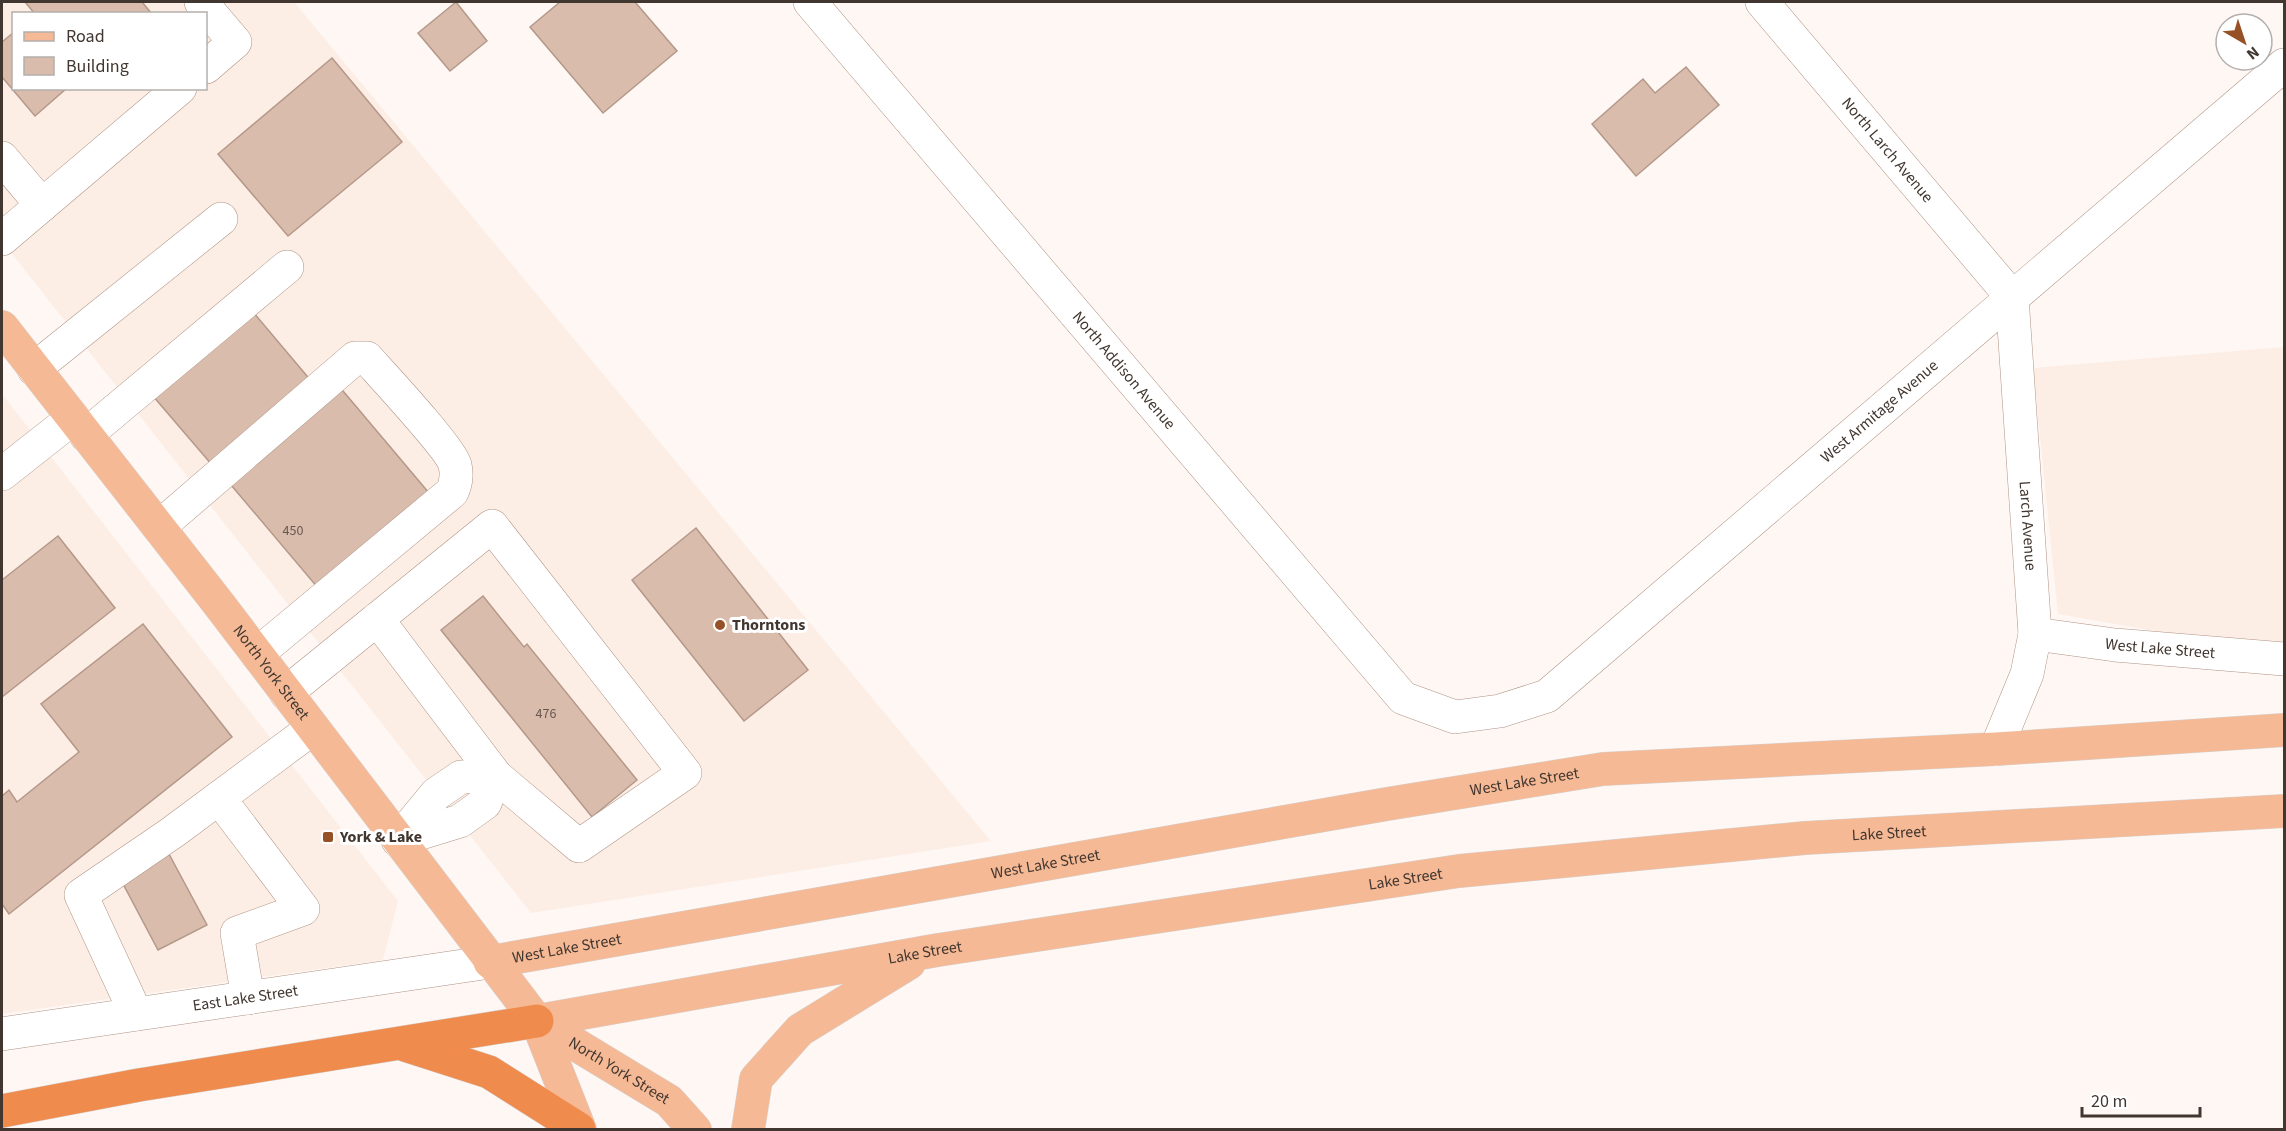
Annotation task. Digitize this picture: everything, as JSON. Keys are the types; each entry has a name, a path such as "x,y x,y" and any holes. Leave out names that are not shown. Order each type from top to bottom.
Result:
{"highway":[{"path":"2,1111 139,1085 537,1021"},
{"path":"401,1044 489,1072 580,1129"}],"main road":[{"name":"North York Street","path":"2,327 257,654 537,1021 580,1129"},
{"path":"1996,749 2284,730"},
{"name":"West Lake Street","path":"490,962 1388,804 1603,769 1996,749"},
{"name":"Lake Street","path":"537,1021 938,950 1459,871 1805,838 2284,811"},
{"path":"748,1130 756,1079 800,1030 898,968 938,950"},
{"name":"North York Street","path":"537,1021 669,1101 694,1130"}],"street":[{"path":"201,2 236,42 207,66"},
{"name":"North Addison Avenue","path":"810,2 1403,698 1455,717"},
{"name":"North Larch Avenue","path":"1762,2 2012,297"},
{"name":"West Armitage Avenue","path":"1455,717 1500,711 1546,696 2284,65"},
{"path":"2,240 178,90"},
{"path":"2,158 42,205"},
{"path":"34,369 221,219"},
{"path":"2,474 79,427 287,267"},
{"name":"Larch Avenue","path":"1996,749 2026,674 2035,634 2012,297"},
{"path":"159,527 355,358 367,358 433,435 455,464 456,485 452,492 257,654"},
{"path":"286,693 377,619 492,526 685,773 579,846 496,776 377,619"},
{"name":"West Lake Street","path":"2035,634 2138,647 2284,659"},
{"path":"136,1014 81,895 219,798 313,728"},
{"path":"398,840 436,794 461,777 496,776"},
{"path":"219,798 303,909 237,933 248,998"},
{"name":"East Lake Street","path":"2,1034 490,962"}],"shaded area":[{"path":"2,2 294,2 991,841 531,913 2,241"},
{"path":"2284,347 2284,642 2172,634 2058,614 2033,368"},
{"path":"2,394 398,901 383,960 2,1014"}],"building":[{"path":"25,2 142,2 150,12 33,12"},
{"path":"456,2 487,41 450,71 418,33"},
{"path":"560,2 635,2 677,51 603,113 530,27"},
{"path":"12,34 12,89 2,77 2,42"},
{"path":"332,58 402,142 288,236 218,154"},
{"path":"1686,67 1719,105 1636,176 1592,124 1643,79 1655,93"},
{"path":"13,90 65,90 35,116"},
{"path":"253,312 312,382 212,465 153,396"},
{"path":"338,385 429,493 318,588 226,479"},
{"name":"Thorntons","path":"696,528 808,670 744,721 632,580"},
{"path":"58,536 115,608 2,697 2,580"},
{"path":"483,596 524,647 527,644 637,780 592,817 441,630"},
{"path":"143,624 232,737 9,914 2,904 2,796 9,790 17,802 79,752 41,704"},
{"path":"169,854 207,925 158,950 121,880"}],"place":[{"name":"Thorntons","path":"720,625"},
{"name":"York & Lake","path":"328,837"}]}
